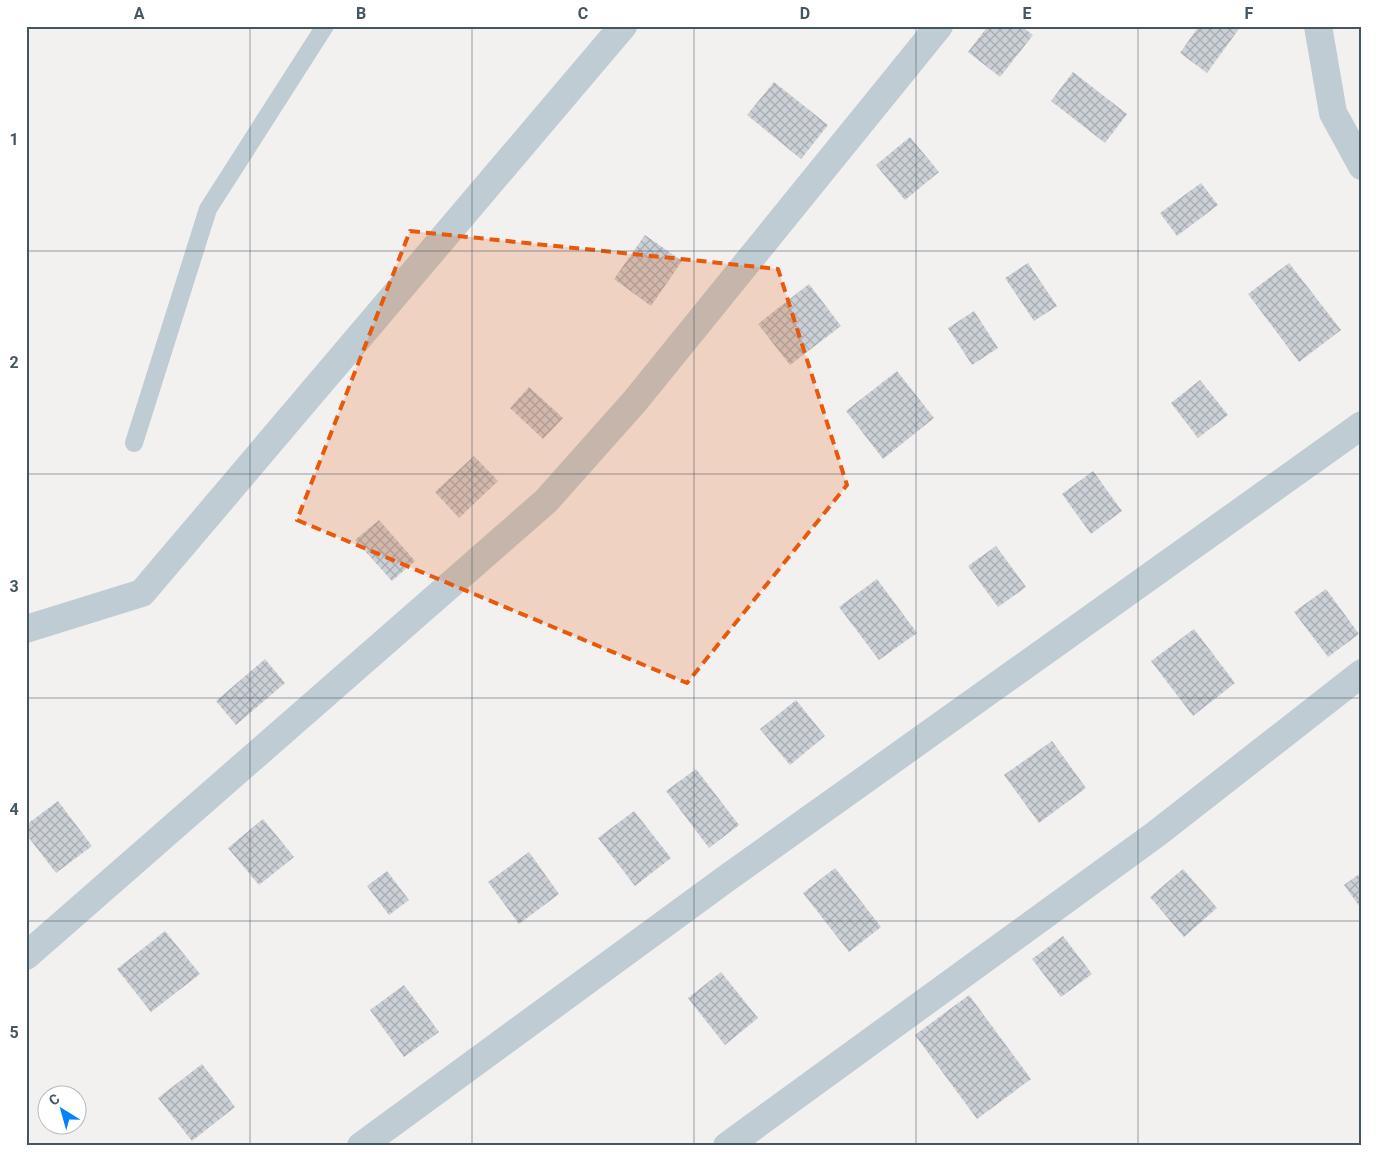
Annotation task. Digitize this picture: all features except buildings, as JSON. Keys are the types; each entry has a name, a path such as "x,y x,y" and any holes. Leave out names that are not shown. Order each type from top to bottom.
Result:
{"street":[{"path":"26,629 142,593 623,26"},
{"path":"26,956 546,502 635,401 939,26"},
{"path":"1318,26 1333,113 1362,166"},
{"path":"361,1146 726,878 1362,425"},
{"path":"727,1146 1156,834 1362,673"}],"lane":[{"path":"134,443 208,209 325,26"}],"highlighted area":[{"path":"410,231 778,269 847,485 687,683 297,520"}]}
